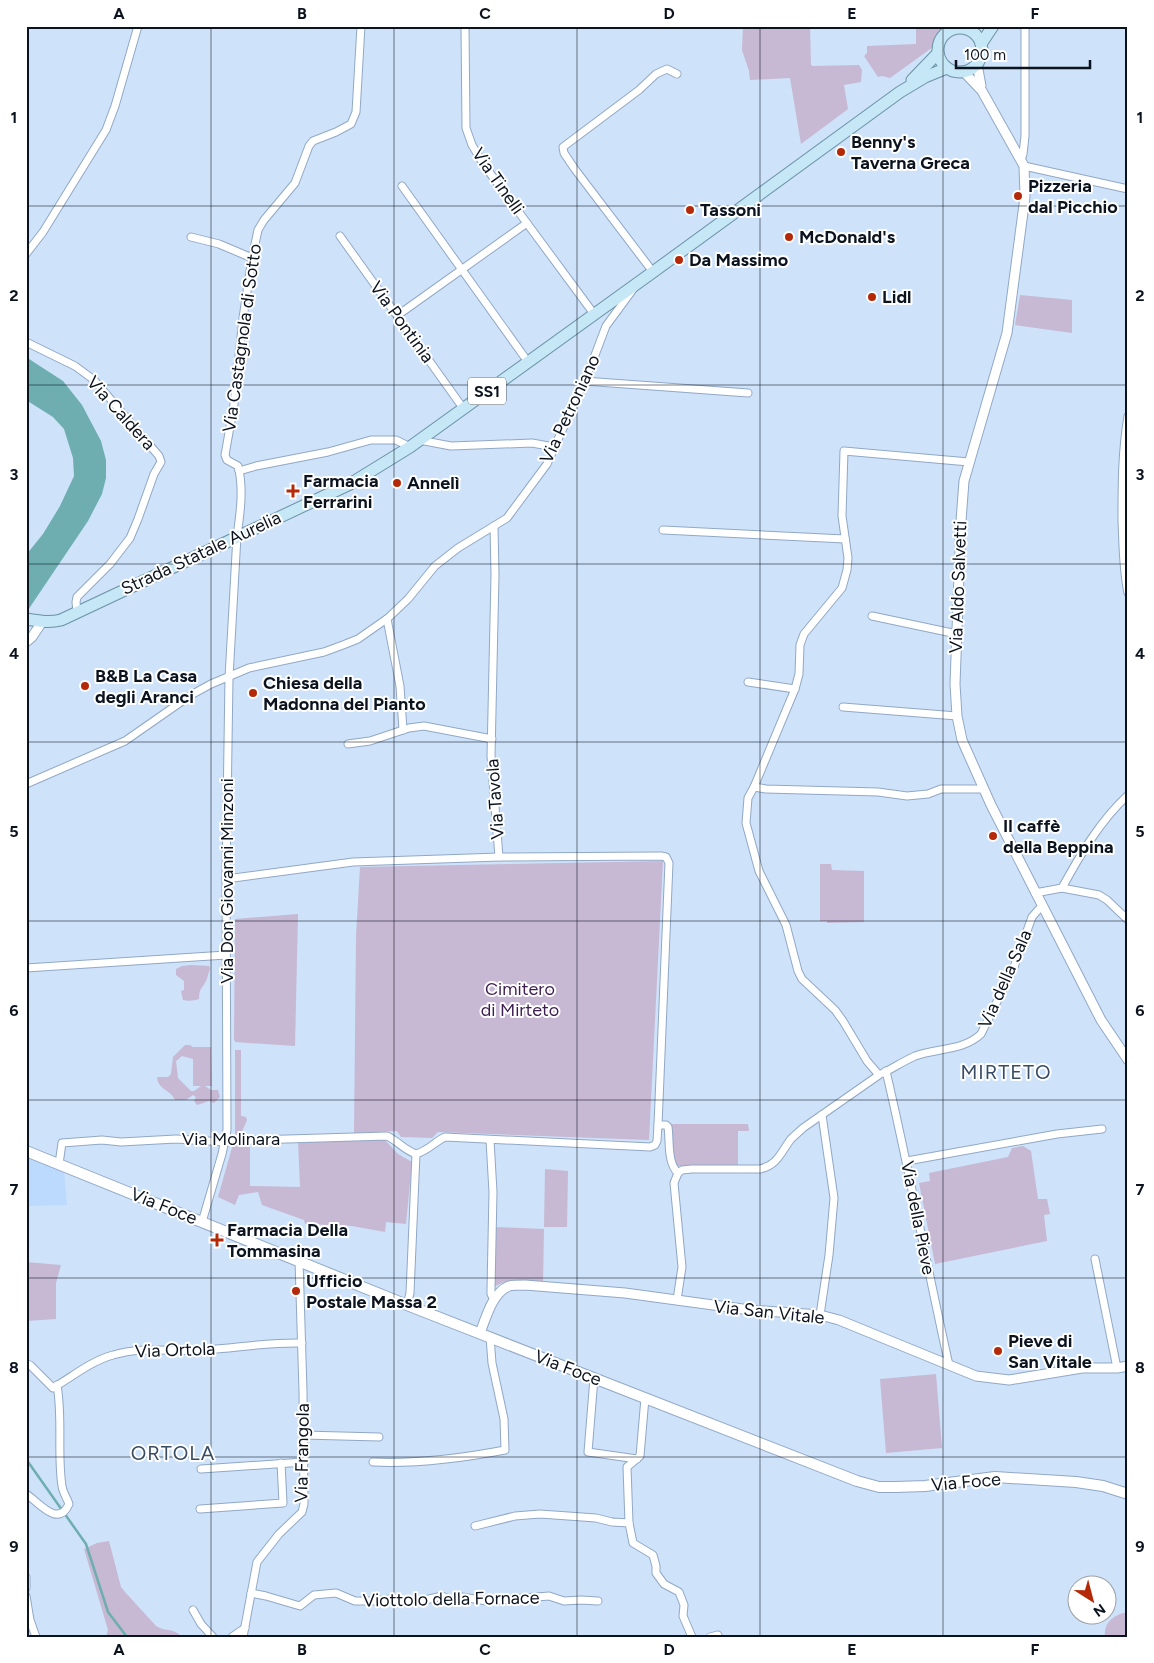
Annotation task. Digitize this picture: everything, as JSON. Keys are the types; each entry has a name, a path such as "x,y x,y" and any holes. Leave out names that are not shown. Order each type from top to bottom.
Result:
{"main road":[{"path":"938,53 942,64 947,68 958,72 969,70 977,64 982,51 981,44 993,26"},
{"name":"Strada Statale Aurelia","path":"900,92 938,53 940,40 950,28 969,28 981,44"},
{"name":"Strada Statale Aurelia","path":"35,621 61,620 350,484 464,408 900,92 947,68"},
{"name":"Via Foce","path":"26,1151 490,1337 857,1481 879,1487 925,1486 995,1477 1076,1482 1103,1486 1128,1494"}],"street":[{"path":"26,254 43,232 106,130 115,106 138,26"},
{"name":"Via Castagnola di Sotto","path":"239,471 238,466 227,460 225,456 234,404 243,318 252,258 260,225 295,183 309,146 313,141 343,129 351,124 354,119 361,26"},
{"name":"Via Tinelli","path":"465,26 466,128 472,145 594,314"},
{"path":"1026,26 1025,136 1022,163 1128,189"},
{"name":"Via Aldo Salvetti","path":"977,64 982,91 1022,163 1025,197 1008,326 964,480 955,684 957,716 962,740 983,789 1101,1020 1128,1060"},
{"path":"653,272 574,168 564,153 563,147 627,100 656,74 668,69 677,74"},
{"name":"Via Aldo Salvetti","path":"964,72 982,91"},
{"path":"402,186 528,362"},
{"path":"398,315 527,223"},
{"name":"Via Pontinia","path":"340,236 464,408"},
{"path":"191,237 219,244 252,258"},
{"name":"Via Petroniano","path":"26,784 125,741 191,695 211,684 249,668 324,652 343,645 358,638 387,619 408,599 435,566 458,548 507,518 547,464 592,363 606,326 637,284"},
{"name":"Via Caldera","path":"26,342 75,366 94,380 159,456 161,462 154,474 130,538 110,564 77,597 77,612"},
{"path":"584,380 748,392"},
{"path":"1128,416 1121,478 1128,594"},
{"path":"237,536 240,520 239,471 256,466 328,452 371,440 396,440 452,446 532,443 554,447"},
{"path":"883,1073 867,1061 839,1016 802,978 798,971 786,925 759,871 746,822 748,798 795,689 799,674 800,645 804,634 842,588 847,570 848,558 842,516 844,451 969,462"},
{"name":"Via Tavola","path":"226,879 353,862 499,857 491,756 495,585 494,526"},
{"path":"663,530 845,539"},
{"name":"Via Don Giovanni Minzoni","path":"202,1222 227,1130 226,879 229,677 237,536"},
{"path":"872,616 957,634"},
{"path":"387,619 400,686 403,730"},
{"path":"26,642 32,637 35,621"},
{"path":"748,682 795,689"},
{"path":"843,707 957,716"},
{"path":"348,744 370,741 403,730 424,726 492,739"},
{"path":"754,787 878,792 907,796 928,794 941,789 983,789"},
{"path":"1062,888 1085,848 1117,805 1128,795"},
{"path":"407,1304 410,1293 416,1154 427,1151 445,1137 650,1147 654,1146 657,1140 669,863 666,857 499,857"},
{"path":"1035,893 1062,888 1100,895 1128,920"},
{"name":"Via della Sala","path":"678,1173 682,1170 692,1169 760,1169 768,1167 775,1162 793,1137 883,1073 914,1056 962,1046 974,1041 981,1034 1014,967 1032,917 1043,908"},
{"path":"26,968 226,955"},
{"name":"Via della Pieve","path":"883,1073 907,1161 926,1264 949,1365"},
{"path":"820,1315 829,1254 834,1198 822,1116"},
{"path":"658,1125 668,1126 672,1163 674,1170 678,1173 674,1183 682,1267 677,1300"},
{"path":"907,1161 1057,1134 1102,1129"},
{"name":"Via Molinara","path":"59,1164 62,1143 102,1140 121,1142 176,1139 225,1142 261,1139 387,1136 395,1140 405,1150 416,1154"},
{"path":"480,1333 494,1300 491,1294 493,1192 490,1140"},
{"path":"1095,1259 1117,1368"},
{"name":"Via Frangola","path":"244,1637 250,1593 257,1562 279,1534 302,1512 304,1504 299,1260"},
{"name":"Via San Vitale","path":"494,1300 500,1292 510,1286 525,1285 625,1293 750,1310 820,1315 839,1320 976,1376 1009,1380 1082,1368 1117,1368 1128,1366"},
{"path":"373,1462 389,1463 440,1459 505,1450 504,1419 492,1363 490,1337"},
{"name":"Via Ortola","path":"57,1385 99,1360 123,1352 136,1350 203,1350 250,1345 302,1343"},
{"path":"26,1364 30,1365 50,1387 52,1388 57,1385 60,1400 62,1488 69,1504 68,1508 61,1514 53,1514 26,1494"},
{"path":"594,1378 588,1452 637,1459"},
{"path":"645,1398 640,1456 627,1467 629,1523 632,1543 653,1556 656,1573 664,1584 679,1592 684,1604 683,1616 692,1637"},
{"path":"303,1435 378,1437"},
{"path":"201,1469 304,1462"},
{"path":"200,1509 283,1504 281,1463"},
{"path":"475,1526 515,1516 540,1514 596,1518 612,1522 629,1523"},
{"path":"26,1588 27,1577"},
{"name":"Viottolo della Fornace","path":"250,1593 300,1606 314,1596 336,1594 355,1601 390,1599 408,1602 442,1596 453,1601 462,1597 487,1601 549,1596 564,1601 598,1601"},
{"path":"26,1596 30,1620 36,1637"},
{"path":"193,1610 201,1624 213,1637"},
{"path":"232,1637 245,1628"}],"shaded area":[{"path":"26,357 63,381 82,405 101,441 106,460 106,478 102,494 88,521 26,613 26,555 43,534 60,506 74,476 73,458 64,429 53,417 26,400"},
{"path":"26,1156 64,1171 67,1205 26,1206"}],"green space":[{"path":"743,26 810,26 811,65 859,65 862,70 861,82 844,85 848,109 801,144 790,78 750,80 742,50"},
{"path":"944,26 934,39 933,47 890,78 878,77 864,56 867,53 867,46 916,44 916,27"},
{"path":"1020,295 1072,300 1072,333 1015,325"},
{"name":"Cimitero di Mirteto","path":"663,861 649,1140 438,1132 432,1138 401,1137 397,1131 354,1133 356,936 360,867"},
{"path":"820,864 831,864 832,870 864,871 864,922 827,923 827,921 820,921"},
{"path":"298,914 295,1046 235,1042 235,919"},
{"path":"191,965 209,966 210,969 200,991 199,999 191,1001 183,1000 181,991 184,990 184,981 176,975 176,969"},
{"path":"185,1045 211,1047 212,1086 205,1086 211,1090 218,1090 220,1097 214,1103 209,1101 197,1105 194,1101 196,1097 193,1095 186,1100 175,1100 159,1084 157,1077 168,1077 171,1074 173,1057","holes":["182,1056 193,1059 193,1086 201,1086 191,1091 178,1078 176,1061"]},
{"path":"235,1050 241,1050 241,1116 246,1117 247,1120 240,1136 235,1135"},
{"path":"671,1124 748,1124 749,1131 738,1131 738,1167 678,1166 673,1158"},
{"path":"384,1139 398,1154 412,1162 406,1224 386,1222 385,1232 352,1226 305,1224 304,1220 262,1205 258,1192 239,1195 235,1205 218,1197 233,1144 250,1143 250,1186 300,1187 298,1141"},
{"path":"1023,1146 1031,1151 1038,1199 1047,1199 1050,1214 1044,1215 1047,1241 935,1264 919,1183 930,1181 929,1173 1008,1157 1012,1148"},
{"path":"545,1169 568,1171 567,1227 544,1227"},
{"path":"495,1227 544,1229 543,1283 512,1281 494,1287"},
{"path":"26,1262 61,1265 56,1283 56,1319 26,1321"},
{"path":"936,1374 942,1448 886,1453 880,1379"},
{"path":"109,1541 121,1587 156,1626 176,1632 180,1637 106,1637 108,1630 84,1549 97,1543"},
{"path":"1128,1612 1128,1637 1105,1637 1106,1626 1116,1626 1116,1616"}],"waterway":[{"path":"26,1459 86,1544 108,1612 127,1637"}],"place":[{"name":"Benny's Taverna Greca","path":"841,152"},
{"name":"Pizzeria dal Picchio","path":"1018,196"},
{"name":"Tassoni","path":"690,210"},
{"name":"McDonald's","path":"789,237"},
{"name":"Da Massimo","path":"679,260"},
{"name":"Lidl","path":"872,297"},
{"name":"Annelì","path":"397,483"},
{"name":"Farmacia Ferrarini","path":"293,491"},
{"name":"B&B La Casa degli Aranci","path":"85,686"},
{"name":"Chiesa della Madonna del Pianto","path":"253,693"},
{"name":"Il caffè della Beppina","path":"993,836"},
{"name":"Farmacia Della Tommasina","path":"217,1240"},
{"name":"Ufficio Postale Massa 2","path":"296,1291"},
{"name":"Pieve di San Vitale","path":"998,1351"}],"district":[{"name":"MIRTETO","path":"1006,1072"},
{"name":"ORTOLA","path":"173,1453"}]}
